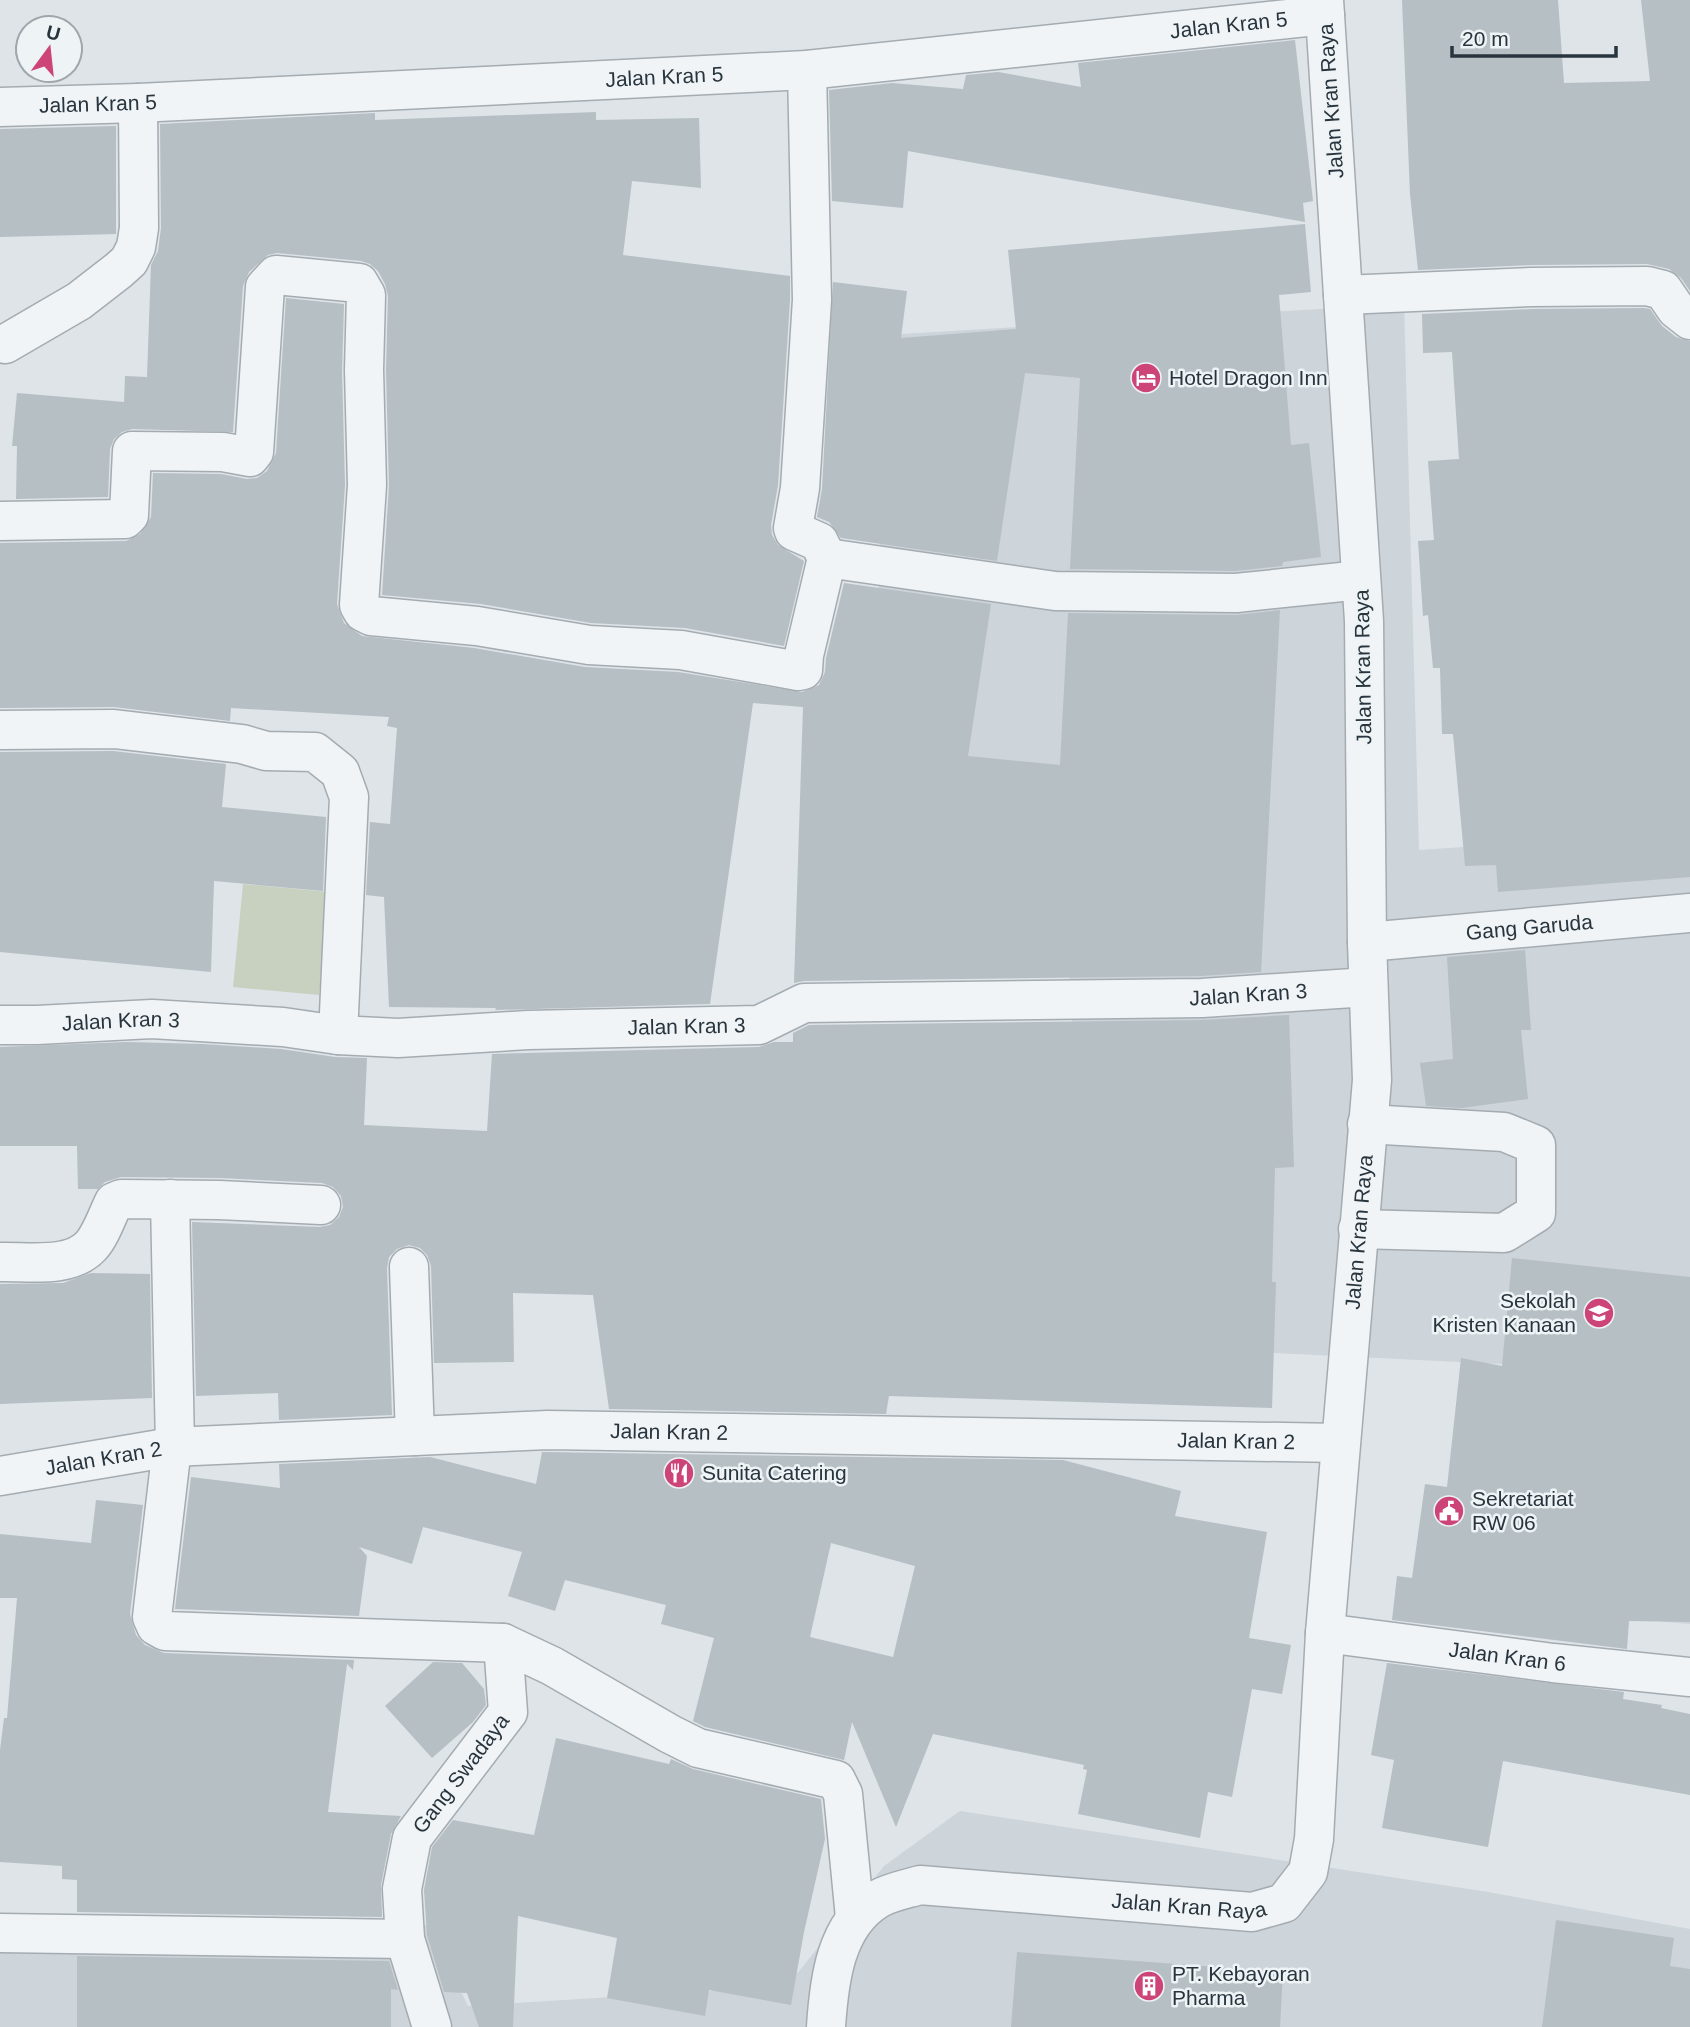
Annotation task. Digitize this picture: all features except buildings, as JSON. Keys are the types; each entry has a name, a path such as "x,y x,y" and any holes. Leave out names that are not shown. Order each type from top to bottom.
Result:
{"street":[{"name":"Jalan Kran 5","path":"0,107 138,103 807,70 1325,8"},
{"name":"Jalan Kran Raya","path":"826,2027 828,1999 838,1951 855,1918 879,1898 920,1885 1252,1912 1284,1903 1308,1872 1314,1839 1325,1633 1372,1080 1367,942 1364,621 1325,8"},
{"path":"0,521 125,519 129,515 132,450 223,452 250,457 254,452 265,286 276,275 359,284 366,295 364,370 367,485 359,606 363,612 371,616 477,626 589,645 681,650 803,670 804,655 827,558 819,542 794,531 793,528 800,488 812,300 807,70"},
{"path":"5,344 79,301 130,261 136,247 139,228 138,103"},
{"path":"1343,295 1532,287 1647,286 1663,290 1676,309 1690,320"},
{"path":"827,558 1055,592 1236,593 1361,580"},
{"path":"0,730 114,729 242,744 266,751 315,752 340,772 349,797 338,1035"},
{"name":"Gang Garuda","path":"1367,942 1690,913"},
{"name":"Jalan Kran 3","path":"0,1025 152,1019 283,1027 338,1035 398,1038 528,1030 759,1025 804,1003 1202,998 1368,987"},
{"path":"1358,1229 1504,1233 1536,1213 1536,1145 1504,1132 1367,1124"},
{"path":"0,1262 65,1261 90,1247 114,1202 121,1199 321,1205"},
{"path":"170,1199 174,1447 152,1617 156,1626 165,1631 503,1643 552,1666 698,1748 836,1780 843,1794 855,1918"},
{"path":"409,1267 415,1436"},
{"name":"Jalan Kran 2","path":"0,1476 174,1447 548,1430 1340,1443"},
{"name":"Jalan Kran 6","path":"1325,1633 1553,1663 1690,1677"},
{"name":"Gang Swadaya","path":"432,2027 405,1939 402,1889 412,1838 508,1712 503,1643"},
{"path":"0,1933 405,1939"}],"shaded area":[{"path":"1404,304 1419,850 1690,832 1690,1624 1657,1621 1663,1372 1090,1344 1069,967 868,928 886,335"},
{"path":"960,1811 1488,1892 1690,1929 1690,2027 0,2027 0,1917 429,1925 468,2006 787,1986 884,1866"}],"green space":[{"path":"243,884 329,892 319,995 233,987"}],"place":[{"name":"Hotel Dragon Inn","path":"1146,378"},
{"name":"Sekolah Kristen Kanaan","path":"1599,1313"},
{"name":"Sunita Catering","path":"679,1473"},
{"name":"Sekretariat RW 06","path":"1449,1511"},
{"name":"PT. Kebayoran Pharma","path":"1149,1986"}]}
